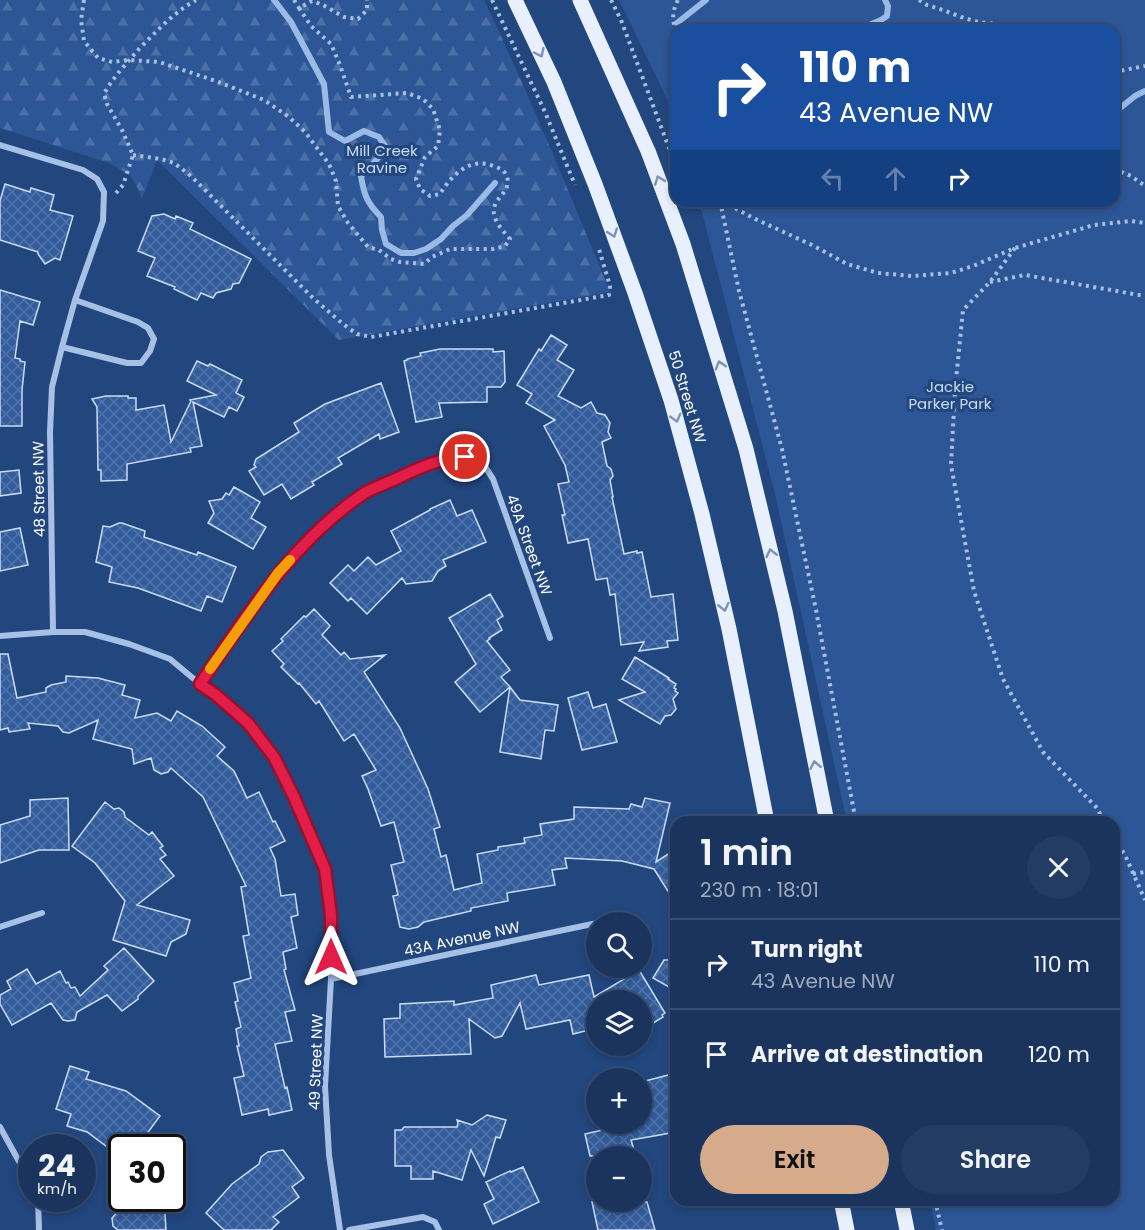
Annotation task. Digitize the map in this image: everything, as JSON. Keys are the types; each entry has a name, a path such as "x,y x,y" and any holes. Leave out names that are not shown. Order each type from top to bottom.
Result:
{"main road":[{"name":"50 Street NW","path":"515,0 554,82 595,184 671,400 702,514 729,629 766,816"},
{"path":"580,0 648,151 683,244 746,449 785,611 826,816"},
{"path":"842,1206 847,1230"},
{"path":"902,1206 907,1230"}],"street":[{"name":"48 Street NW","path":"0,145 83,170 97,179 104,192 103,220 75,300 52,387 50,432 54,632"},
{"path":"62,347 127,363 141,363 150,351 154,339 148,328 138,322 75,300"},
{"name":"49A Street NW","path":"200,684 278,573 319,528 364,493 447,458 465,457 482,462 493,479 550,638"},
{"name":"49 Street NW","path":"0,636 85,632 129,644 170,659 248,723 274,757 310,831 325,869 331,915 332,979 325,1086 328,1155 340,1230"},
{"path":"0,927 42,913"},
{"name":"43A Avenue NW","path":"332,979 586,926"},
{"path":"0,1127 18,1160"},
{"path":"39,1212 39,1230"},
{"path":"349,1230 423,1217 435,1222 439,1230"}],"path":[{"path":"84,0 81,20 84,41 98,58 112,62 129,60 159,62 264,100 288,117 305,132 329,164 336,181 338,206 348,223 368,247 379,250 391,259 411,264 424,264 432,257 450,249 493,249 506,246 510,239 497,223 494,213 494,206 507,185 507,177 502,170 488,164 468,164 448,180 440,194 430,196 420,189 416,179 426,157 438,146 440,130 433,109 423,99 407,93 351,97 340,64 330,44 311,26 294,0"},
{"path":"105,204 123,185 133,155 104,94 129,60 165,22 196,0"},
{"path":"299,8 312,1 344,17 358,19 367,10 367,0"},
{"path":"492,0 545,112 575,186"},
{"path":"611,0 621,20 670,150"},
{"path":"674,24 674,9 678,0"},
{"path":"919,0 961,17 997,24"},
{"path":"1120,71 1145,66"},
{"path":"133,155 174,163 191,176 314,299 357,334 370,337 609,295 610,286 597,243"},
{"path":"1120,171 1145,186"},
{"path":"722,207 739,291 782,449 816,610 855,816"},
{"path":"732,207 847,264 878,273 912,276 951,273 1015,248 1094,225 1131,221 1145,223"},
{"path":"1015,248 990,282 963,310 955,390 951,465 974,591 1003,679 1043,752 1096,807 1101,816"},
{"path":"990,282 1025,275 1145,296"},
{"path":"1120,849 1145,900"},
{"path":"1133,874 1145,872"},
{"path":"936,1206 942,1230"}],"green space":[{"name":"Mill Creek Ravine","path":"0,0 484,0 534,109 610,292 339,340 157,160 142,199 130,175 109,163 0,128"},
{"name":"Jackie Parker Park","path":"619,0 1145,0 1145,1230 936,1230 931,1206 1120,1206 1120,816 846,816 775,494 701,207 1120,207 1120,24 670,24 670,105"}],"building":[{"path":"5,184 30,192 31,188 54,195 50,210 73,216 60,260 55,258 45,264 38,252 0,240 0,201"},
{"path":"164,214 193,223 190,229 251,259 239,283 233,284 231,289 216,293 213,298 201,293 197,300 174,289 175,287 147,276 155,258 138,251 152,216"},
{"path":"0,290 40,302 33,325 20,321 15,358 25,362 22,426 0,426"},
{"path":"551,335 567,345 557,360 574,370 558,396 581,408 591,402 597,413 605,415 610,423 608,432 611,438 602,442 607,466 611,469 613,476 610,480 612,497 624,554 642,552 651,597 673,594 678,640 667,641 668,647 639,651 644,642 621,645 615,594 610,595 607,578 596,580 588,539 568,543 558,484 569,482 565,465 544,426 555,420 526,403 532,394 517,385 539,349 541,351"},
{"path":"440,349 504,351 505,382 501,387 487,387 487,402 439,403 442,417 416,422 404,361 421,356 420,353"},
{"path":"197,361 208,366 210,364 242,380 236,393 244,397 237,411 229,407 224,417 193,402 202,446 190,448 191,452 127,464 127,480 101,481 101,470 98,470 97,407 92,399 106,396 136,398 136,410 164,405 171,442 190,400 216,395 187,381"},
{"path":"381,383 399,432 380,439 379,434 338,458 342,464 312,482 314,485 291,499 282,484 264,495 249,471 256,467 254,465 256,459 299,432 294,423 325,404"},
{"path":"19,470 21,493 0,496 0,472"},
{"path":"234,487 260,502 251,518 266,527 253,549 208,523 214,513 209,501 222,499 226,493 229,495"},
{"path":"450,500 457,516 472,510 486,542 443,560 446,566 438,571 432,581 406,584 402,578 367,614 351,598 348,601 330,583 348,565 354,571 368,557 376,565 401,551 391,531"},
{"path":"119,523 145,531 144,537 197,555 198,552 236,567 222,602 207,596 201,611 138,588 109,582 112,567 96,562 103,526 110,527"},
{"path":"20,528 28,565 0,571 0,532"},
{"path":"490,594 503,616 497,620 502,630 487,641 510,670 501,677 510,687 480,712 455,682 476,664 449,618"},
{"path":"314,609 330,626 322,635 341,655 344,652 350,659 385,655 364,672 400,728 428,789 440,827 434,829 441,857 446,855 454,890 482,883 477,854 498,850 498,847 525,843 524,838 542,835 540,824 574,819 574,807 629,809 631,804 642,807 645,798 670,803 656,862 670,853 670,894 654,869 622,861 565,858 567,868 552,870 555,885 507,893 508,901 471,908 471,911 424,922 418,927 409,929 400,927 393,896 398,895 391,865 404,862 394,822 381,826 362,776 376,770 354,734 344,741 319,701 316,704 299,683 281,667 284,664 272,651 304,616 306,617"},
{"path":"0,654 8,654 17,698 46,692 46,688 51,685 66,682 66,676 98,678 125,685 122,695 140,700 135,718 157,713 171,721 177,711 202,726 225,747 217,756 234,771 247,798 259,792 285,841 270,848 275,859 281,896 295,894 298,915 291,917 297,948 283,952 286,969 284,970 295,1010 285,1012 292,1041 275,1044 292,1110 269,1115 268,1109 242,1115 234,1078 244,1076 237,1046 239,1046 236,1029 241,1027 235,1002 238,1001 234,983 251,978 243,936 249,935 241,887 246,886 203,797 171,768 168,772 161,774 154,770 151,758 134,764 132,749 93,739 98,720 69,733 63,732 58,726 28,723 30,729 9,732 8,728 0,730"},
{"path":"635,657 676,684 674,688 678,693 673,699 676,709 671,715 665,716 660,724 619,700 645,692 622,679"},
{"path":"510,687 520,700 558,705 554,731 545,730 541,759 500,752"},
{"path":"588,692 593,708 606,704 617,742 582,750 568,698"},
{"path":"68,798 69,850 39,850 0,863 0,825 30,816 30,800"},
{"path":"105,802 114,809 119,808 124,812 125,817 149,835 152,832 163,846 160,848 166,855 160,859 174,876 137,905 190,920 186,934 171,942 166,956 113,940 125,901 95,863 72,846"},
{"path":"124,948 154,981 138,996 138,999 122,1011 107,995 77,1012 75,1020 63,1020 51,1003 12,1025 0,1004 0,995 11,989 7,981 27,969 36,984 60,971 66,983 68,982 71,988 75,987 80,996 108,970 104,966"},
{"path":"664,960 670,960 670,988 653,978"},
{"path":"536,975 539,985 586,976 586,978 590,978 592,990 586,990 586,1031 573,1034 570,1020 526,1029 520,1003 502,1036 495,1038 469,1019 471,1054 385,1057 384,1019 400,1018 400,1004 454,1001 454,1005 493,998 491,985"},
{"path":"626,978 644,978 651,990 606,990"},
{"path":"652,992 665,1013 652,1024"},
{"path":"70,1066 89,1072 86,1079 126,1091 160,1116 147,1134 108,1134 108,1148 96,1139 96,1134 67,1126 71,1114 56,1109"},
{"path":"670,1075 670,1133 631,1140 633,1146 588,1146 585,1134 652,1134 652,1079"},
{"path":"487,1115 506,1120 500,1138 496,1137 484,1176 471,1150 462,1180 433,1171 433,1179 411,1179 411,1166 395,1166 395,1130 402,1130 404,1127 457,1127 457,1120 472,1125"},
{"path":"283,1150 304,1178 292,1187 299,1197 273,1217 279,1222 271,1230 224,1230 206,1213 232,1184 259,1164 261,1157 268,1152"},
{"path":"523,1167 539,1202 493,1224 484,1204 494,1199 486,1182"},
{"path":"117,1212 165,1212 166,1230 118,1230 113,1226 112,1218"},
{"path":"594,1212 650,1212 655,1230 598,1230"}],"waterway":[{"path":"274,0 291,22 324,84 329,132 345,141 364,131 379,137 385,146 378,158 361,176 367,198 381,217 386,244 401,253 414,253 426,249 441,239 467,215 495,183"},
{"path":"677,23 706,0"},
{"path":"872,24 887,16 888,6 885,0"},
{"path":"1120,108 1145,91"}],"slow traffic":[{"path":"210,669 242,622 290,560"}],"route":[{"path":"331,957 331,915 325,869 294,797 274,757 248,723 200,684 278,573 319,528 364,493 426,465 447,458 465,457"}]}
